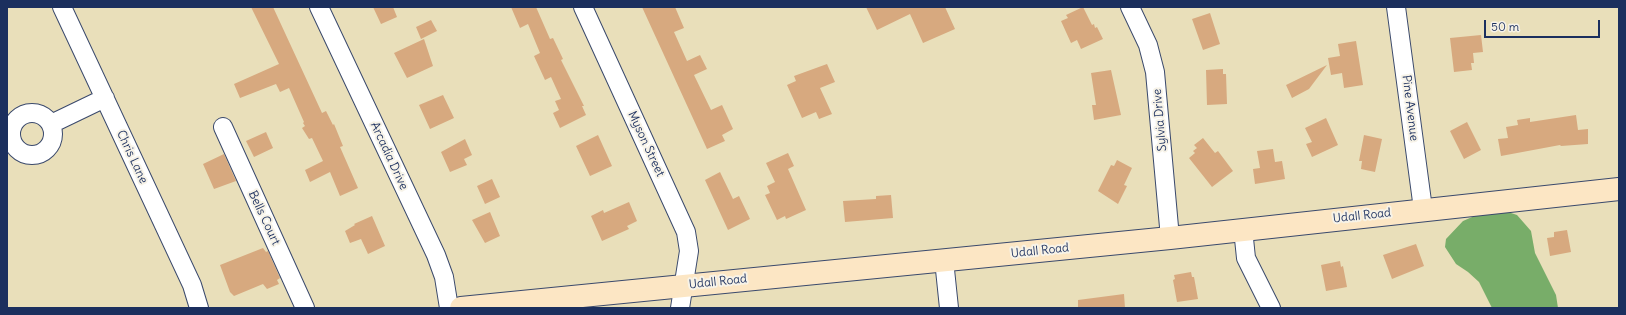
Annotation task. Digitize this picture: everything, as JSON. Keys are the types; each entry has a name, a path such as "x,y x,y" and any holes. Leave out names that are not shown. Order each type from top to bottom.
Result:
{"main road":[{"name":"Udall Road","path":"461,308 1170,238 1423,209 1619,189"}],"street":[{"name":"Chris Lane","path":"62,7 192,285 199,308"},
{"name":"Arcadia Drive","path":"319,7 436,255 444,277 449,308"},
{"name":"Myson Street","path":"583,7 686,232 689,251 680,308"},
{"name":"Sylvia Drive","path":"1130,7 1148,46 1155,72 1170,238"},
{"name":"Pine Avenue","path":"1396,7 1423,209"},
{"path":"52,124 105,98"},
{"name":"Bells Court","path":"222,127 305,308"},
{"path":"1243,229 1246,258 1271,308"},
{"path":"944,260 949,308"}],"green space":[{"path":"1486,211 1505,211 1517,215 1531,231 1535,253 1556,295 1558,308 1492,308 1479,282 1456,264 1445,247 1446,239 1463,221"}],"building":[{"path":"251,7 273,7 322,113 326,111 333,125 334,124 343,146 340,147 358,188 340,196 330,172 310,182 305,170 323,161 312,138 309,139 302,128 305,126 303,123 304,122 289,88 280,92 276,84 240,98 234,84 279,64"},
{"path":"373,7 393,7 397,17 381,24"},
{"path":"511,7 536,7 550,39 553,38 563,59 561,60 584,106 582,106 586,115 560,128 553,113 559,110 555,101 561,99 551,77 545,80 534,56 540,53 528,24 520,28"},
{"path":"642,7 675,7 684,28 674,32 687,61 700,55 707,69 694,75 711,110 722,105 733,129 722,135 725,141 707,149"},
{"path":"866,7 945,7 955,29 923,43 910,14 877,30"},
{"path":"1083,7 1092,25 1094,24 1095,28 1097,27 1103,39 1081,49 1077,40 1071,43 1061,21 1068,18 1066,15"},
{"path":"1210,13 1220,44 1203,50 1192,19"},
{"path":"431,20 437,31 421,39 416,27"},
{"path":"1481,35 1483,52 1473,53 1474,63 1471,63 1472,70 1454,72 1450,38"},
{"path":"424,39 433,66 407,78 394,53"},
{"path":"1356,41 1363,85 1344,88 1342,73 1331,75 1328,58 1340,56 1338,44"},
{"path":"827,64 835,82 820,88 832,114 819,119 816,112 802,118 787,85 796,81 794,76"},
{"path":"1327,65 1309,89 1292,98 1286,85"},
{"path":"1223,69 1223,74 1226,74 1227,104 1207,105 1206,70"},
{"path":"1111,70 1121,115 1094,120 1092,105 1096,105 1091,73"},
{"path":"443,95 454,118 430,129 419,105"},
{"path":"1576,115 1578,130 1588,129 1588,144 1560,145 1501,156 1498,139 1508,138 1506,127 1518,125 1517,120 1530,118 1530,122"},
{"path":"1326,118 1338,145 1312,157 1306,144 1312,142 1305,128"},
{"path":"1467,122 1481,150 1464,159 1450,131"},
{"path":"266,132 273,148 254,157 246,141"},
{"path":"598,135 612,166 590,176 576,146"},
{"path":"1364,135 1382,139 1375,172 1361,169 1362,161 1359,161"},
{"path":"1203,138 1215,153 1218,151 1233,171 1212,187 1189,158 1195,153 1193,151 1197,148 1194,145"},
{"path":"465,139 472,155 464,159 467,165 450,172 441,152"},
{"path":"1273,149 1275,162 1282,161 1285,179 1255,184 1253,169 1260,168 1257,151"},
{"path":"788,153 794,166 788,169 806,210 786,219 785,216 777,220 765,195 770,193 767,186 775,182 766,163"},
{"path":"224,154 236,181 214,189 203,164"},
{"path":"1117,160 1132,168 1124,185 1127,186 1118,204 1098,191 1111,165 1114,166"},
{"path":"720,172 733,199 739,196 750,219 728,230 705,180"},
{"path":"492,179 500,197 485,204 477,186"},
{"path":"891,195 893,218 845,222 843,201 876,199 876,196"},
{"path":"629,202 637,221 627,226 629,229 602,241 591,216 603,210 604,213"},
{"path":"490,212 500,236 485,243 472,220"},
{"path":"372,216 385,246 368,254 361,239 350,243 345,231 355,225 354,224"},
{"path":"1567,230 1571,252 1550,256 1547,238 1554,237 1554,232"},
{"path":"1416,244 1424,266 1392,279 1383,255"},
{"path":"263,248 266,252 268,251 280,278 277,280 279,284 267,289 263,284 234,296 230,292 220,265"},
{"path":"1340,261 1341,267 1343,266 1347,287 1326,291 1321,265"},
{"path":"1191,272 1192,277 1194,277 1198,299 1177,302 1173,280 1175,279 1174,275"},
{"path":"1124,294 1125,308 1078,308 1078,300"}]}
